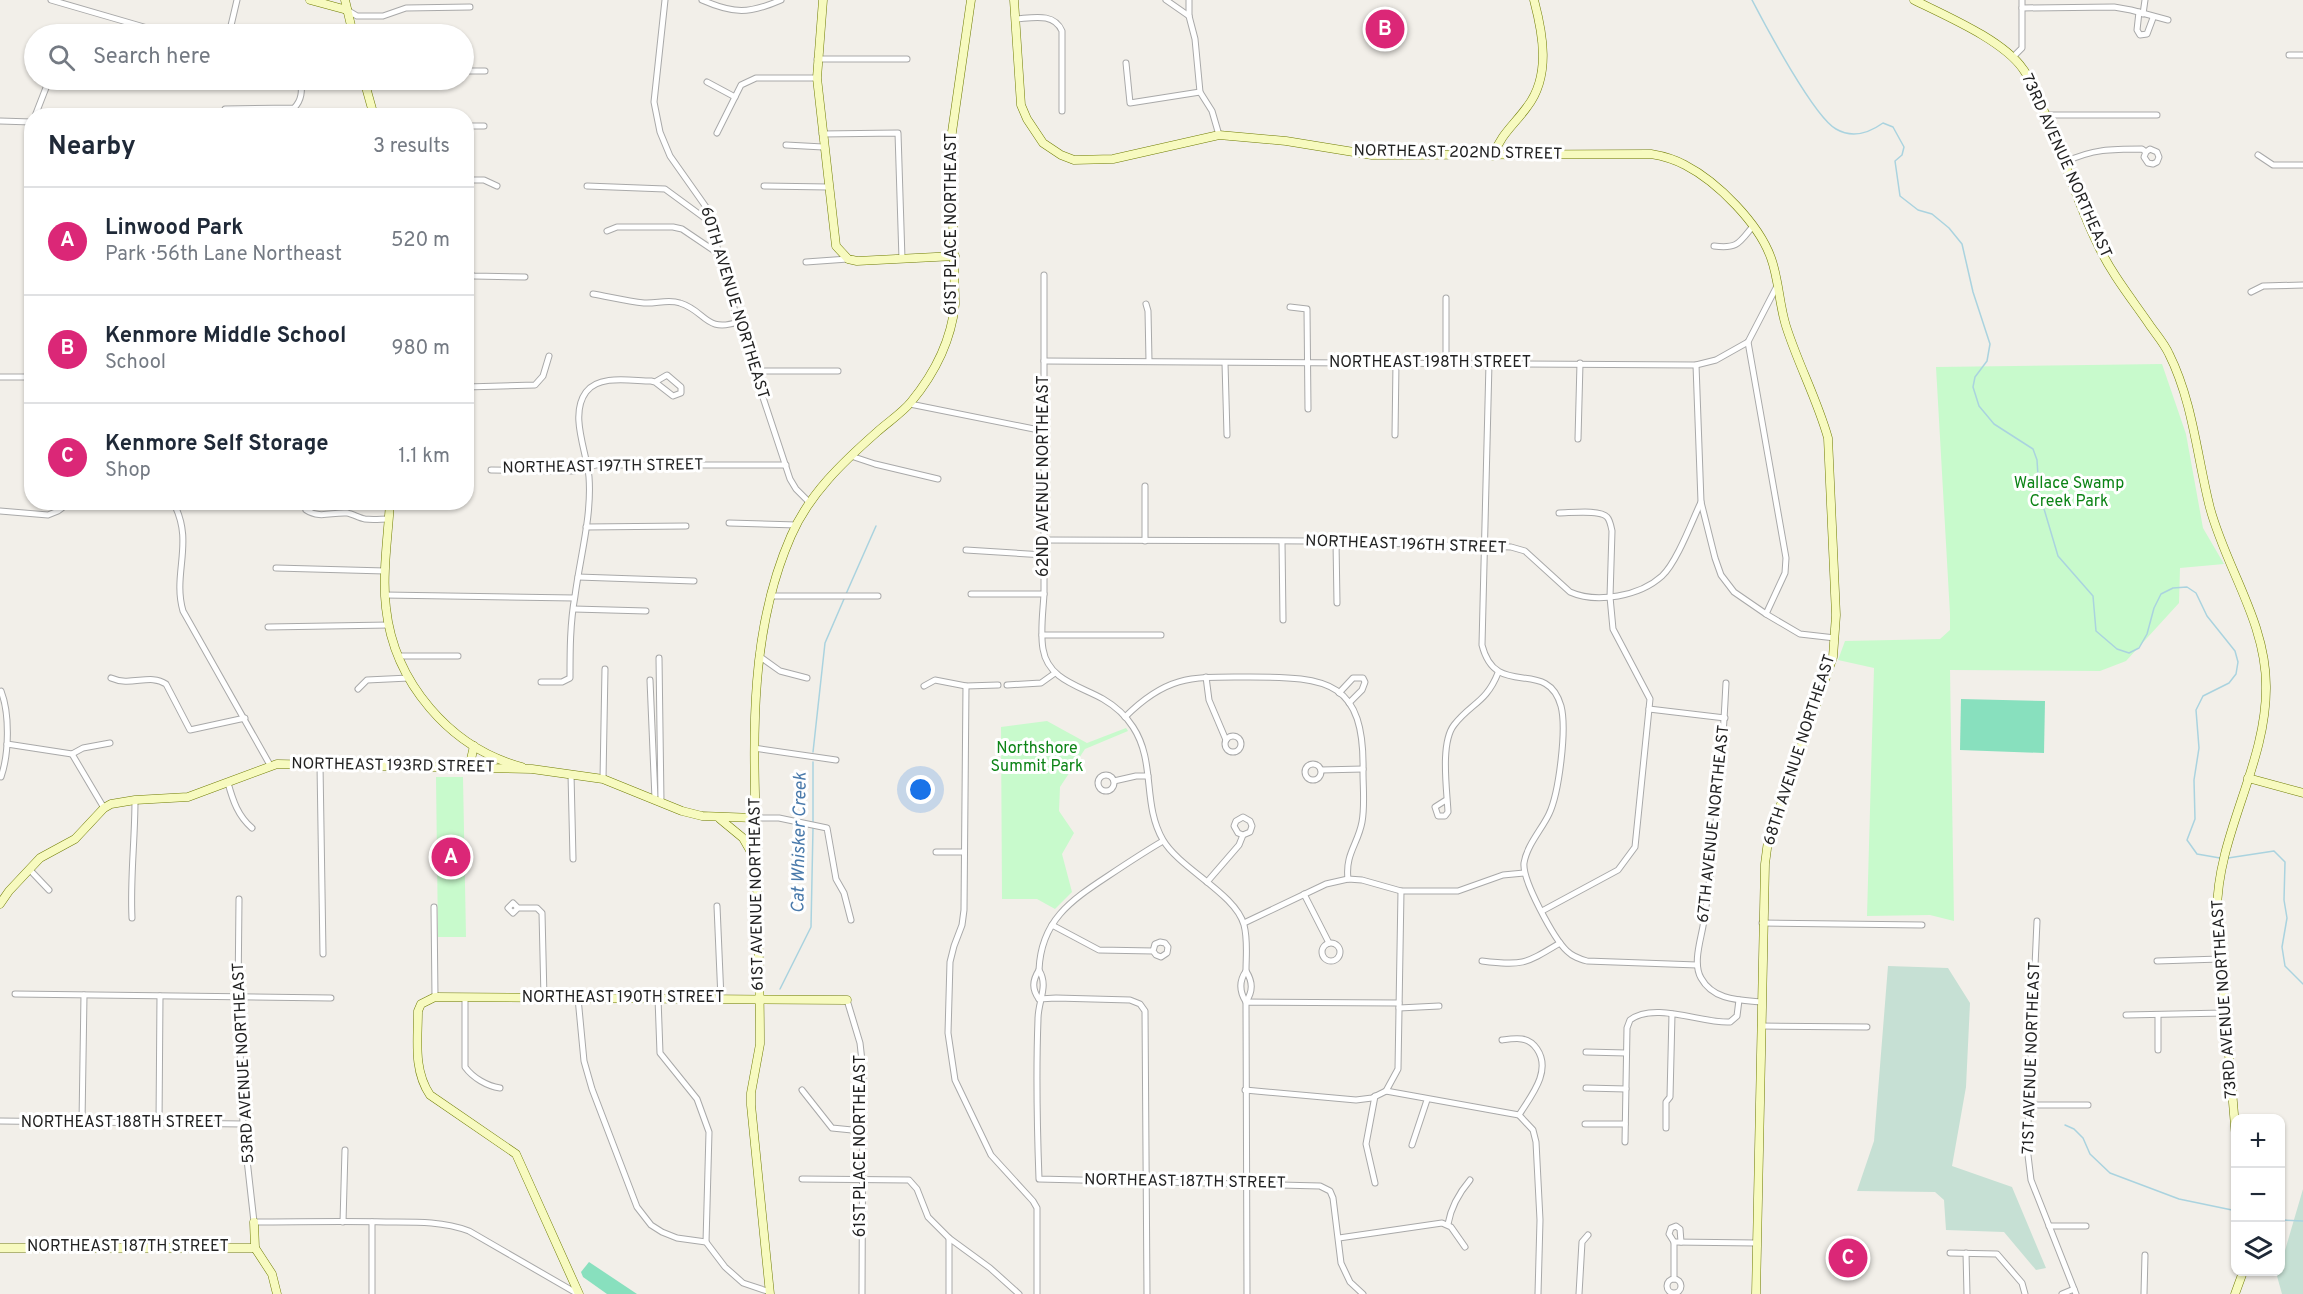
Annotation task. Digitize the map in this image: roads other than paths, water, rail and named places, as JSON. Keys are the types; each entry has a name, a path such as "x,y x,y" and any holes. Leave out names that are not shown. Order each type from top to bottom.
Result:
{"street":[{"path":"51,0 134,24"},
{"path":"231,24 237,0"},
{"path":"310,0 347,10 357,16 383,16 406,8 470,8"},
{"path":"345,0 350,24"},
{"path":"438,0 438,7"},
{"name":"60TH AVENUE NORTHEAST","path":"664,0 654,102 660,132 670,156 706,207 738,322 786,465 796,489 808,502"},
{"path":"702,0 737,12 755,10 781,0"},
{"path":"823,0 817,59 823,147 836,246 848,259"},
{"name":"61ST PLACE NORTHEAST","path":"808,502 851,456 910,404 934,371 945,347 953,321 955,304 951,139 971,0"},
{"path":"1014,0 1015,19 1050,18 1059,25 1062,31 1062,111"},
{"path":"1166,0 1189,16"},
{"path":"1189,0 1189,16 1195,39 1200,92 1212,111 1219,135"},
{"path":"1493,156 1503,134 1529,105 1538,86 1543,46 1534,0"},
{"name":"73RD AVENUE NORTHEAST","path":"1914,0 1973,30 2013,57 2024,70 2047,115 2098,246 2168,352 2188,403 2211,511 2254,622 2265,665 2266,686 2260,738 2227,847 2217,892 2220,959 2233,1114"},
{"name":"73RD AVENUE NORTHEAST","path":"2013,57 2022,48 2022,0"},
{"path":"2068,0 2069,8"},
{"path":"2145,0 2137,30 2140,35 2147,34 2153,18"},
{"path":"2022,9 2114,7 2168,21"},
{"name":"NORTHEAST 202ND STREET","path":"1015,19 1021,105 1027,119 1043,143 1061,155 1074,160 1113,159 1219,135 1286,141 1372,155 1651,154 1670,158 1698,172 1754,226 1764,241 1772,261 1777,286"},
{"path":"2289,55 2303,55"},
{"path":"817,59 907,59"},
{"path":"1126,63 1130,102 1200,92"},
{"path":"474,71 485,71"},
{"path":"717,133 741,85 756,78 817,78"},
{"path":"707,82 735,97"},
{"path":"38,108 45,90"},
{"path":"294,108 299,103 302,90"},
{"path":"367,90 372,108"},
{"path":"2047,115 2157,115"},
{"path":"0,121 24,122"},
{"path":"474,126 484,126"},
{"path":"822,134 898,133 902,259"},
{"path":"786,145 823,147"},
{"path":"2065,162 2080,155 2106,149 2142,149 2146,152"},
{"path":"2258,155 2273,165 2303,165"},
{"path":"474,180 484,180 497,186"},
{"path":"587,186 665,189 710,222"},
{"path":"764,186 828,187"},
{"path":"1714,246 1729,248 1736,246 1754,226"},
{"path":"607,231 617,227 674,227 719,254"},
{"path":"806,262 955,256"},
{"name":"62ND AVENUE NORTHEAST","path":"1044,275 1042,635 1044,656 1055,673"},
{"path":"474,276 525,278"},
{"path":"2251,292 2263,286 2303,285"},
{"path":"1766,614 1785,573 1786,558 1748,342 1777,286"},
{"name":"68TH AVENUE NORTHEAST","path":"1756,1294 1765,864 1768,841 1833,657 1835,638 1828,438 1786,327 1777,286"},
{"path":"593,294 643,303 670,301 690,307 714,324 726,326 738,322"},
{"path":"1446,298 1446,363"},
{"path":"1146,304 1149,361"},
{"path":"1290,307 1307,309 1308,409"},
{"name":"NORTHEAST 198TH STREET","path":"1044,361 1696,365 1716,360 1748,342"},
{"path":"474,387 536,385 543,376 549,356"},
{"path":"1225,363 1227,435"},
{"path":"1395,435 1396,363"},
{"path":"1488,363 1482,645 1488,661 1498,673 1544,683 1552,689 1562,715 1560,767 1554,800 1549,815 1527,853 1524,873 1528,886 1560,943 1569,953 1587,961 1697,965 1709,990 1725,997 1761,1002"},
{"path":"1578,439 1580,363"},
{"path":"1696,365 1701,502 1721,575 1734,592 1800,634 1835,638"},
{"path":"754,371 838,371"},
{"path":"541,682 562,682 570,678 574,598 586,527 589,478 579,423 581,400 587,391 605,381 656,382 667,375 681,387 681,393 678,396 671,395 656,382"},
{"path":"0,377 24,377"},
{"path":"910,404 1044,431"},
{"path":"851,456 938,479"},
{"name":"NORTHEAST 197TH STREET","path":"491,470 575,471 596,465 786,465"},
{"path":"1144,486 1144,541"},
{"name":"61ST AVENUE NORTHEAST","path":"770,1293 751,1105 760,1044 754,748 759,656 773,581 808,502"},
{"name":"NORTHEAST 196TH STREET","path":"1044,540 1484,544 1525,551 1570,592 1579,596 1610,597 1634,591 1663,575 1701,502"},
{"path":"0,511 48,515 59,510"},
{"path":"177,510 184,543 180,584 183,611 270,765"},
{"path":"306,510 315,516 350,513 364,519 389,519"},
{"path":"390,510 385,571 388,625 398,656 409,678 423,700 440,719 474,746 505,761 532,769"},
{"path":"1542,911 1618,870 1635,847 1650,699 1613,629 1610,597 1612,531 1607,516 1599,512 1559,513"},
{"path":"729,523 796,525"},
{"path":"586,527 686,526"},
{"path":"1282,542 1283,620"},
{"path":"1336,542 1337,603"},
{"path":"966,550 1044,555"},
{"path":"276,568 385,571"},
{"path":"578,577 694,581"},
{"path":"385,594 574,598"},
{"path":"971,594 1044,594"},
{"path":"770,596 878,596"},
{"path":"574,609 646,611"},
{"path":"268,627 388,625"},
{"path":"1042,635 1161,635"},
{"path":"398,656 458,656"},
{"path":"759,656 780,671 807,678"},
{"path":"658,801 662,760 659,658"},
{"path":"603,779 605,669"},
{"path":"1007,685 1041,683 1055,673 1104,699 1125,717 1142,742 1146,755 1153,815 1163,841 1234,908 1244,923 1246,971 1251,979 1251,994 1246,1002 1247,1294"},
{"path":"1446,800 1449,732 1456,722 1486,696 1498,673"},
{"path":"1339,693 1353,678 1358,676 1364,680 1362,690 1349,703"},
{"path":"1206,677 1209,700 1226,740"},
{"path":"1125,717 1148,695 1169,683 1188,678 1297,677 1319,682 1339,693 1349,703 1362,730 1362,822 1348,860 1348,879"},
{"path":"111,678 121,683 160,680 166,684 190,730 245,718"},
{"path":"358,689 367,680 409,678"},
{"path":"650,680 658,801"},
{"path":"924,686 935,680 966,686 998,685"},
{"name":"67TH AVENUE NORTHEAST","path":"1697,965 1708,897 1725,718 1726,684"},
{"path":"966,686 964,910 962,925 950,961 948,1033 955,1080 991,1155 1037,1208 1037,1294"},
{"path":"1,691 4,701 7,744 2,777"},
{"path":"1649,709 1725,718"},
{"path":"7,744 72,754 83,748 110,743"},
{"path":"469,768 474,746"},
{"path":"754,748 836,760"},
{"path":"0,904 29,868 40,858 75,839 104,808 72,754"},
{"name":"NORTHEAST 193RD STREET","path":"104,808 117,802 188,797 270,765 286,763 532,769 603,779 692,814 719,818 755,818"},
{"path":"320,765 323,954"},
{"path":"1321,770 1363,769"},
{"path":"571,774 573,859"},
{"path":"1114,781 1148,776"},
{"path":"2248,778 2303,793"},
{"path":"228,783 234,804 244,821 252,828"},
{"path":"132,918 135,800"},
{"path":"719,818 743,838 756,863"},
{"path":"755,818 779,818 827,828 836,879 844,893 851,920"},
{"path":"1207,882 1239,845 1243,835"},
{"path":"1039,999 1034,991 1034,978 1039,970 1043,942 1063,909 1076,897 1163,841"},
{"path":"936,852 963,852"},
{"path":"29,868 49,890"},
{"path":"1244,923 1326,884 1348,879 1362,880 1401,891 1458,891 1495,878 1524,873"},
{"path":"1386,1091 1398,1069 1401,891"},
{"path":"1304,894 1329,943"},
{"name":"53RD AVENUE NORTHEAST","path":"239,899 238,997 243,1124 255,1222 255,1248"},
{"path":"717,906 721,999"},
{"path":"434,907 435,997 421,1004 418,1011 418,1062 424,1086 430,1095 516,1154 578,1294"},
{"path":"518,908 537,908 542,913 544,998"},
{"name":"71ST AVENUE NORTHEAST","path":"2037,921 2028,1147 2031,1180 2075,1292"},
{"path":"1762,923 1922,925"},
{"path":"1052,925 1099,950 1153,951"},
{"path":"1482,961 1522,963 1560,943"},
{"path":"2157,961 2220,959"},
{"path":"1039,970 1044,978 1044,991 1039,999"},
{"path":"1246,971 1241,979 1241,994 1246,1002"},
{"path":"15,994 331,998"},
{"path":"82,1122 84,995"},
{"path":"159,1123 160,996"},
{"name":"NORTHEAST 190TH STREET","path":"435,997 847,1000"},
{"path":"465,998 465,1067 469,1073 490,1086 500,1088"},
{"path":"578,998 584,1061 592,1089 637,1207 651,1225 662,1232 677,1238 706,1242"},
{"path":"658,998 660,1053 697,1099 709,1132 706,1242 732,1275 749,1286 770,1293"},
{"path":"1039,999 1137,1002 1143,1006 1146,1016 1147,1294"},
{"name":"NORTHEAST 187TH STREET","path":"1039,999 1037,1095 1039,1179 1314,1185 1330,1191 1339,1238"},
{"name":"61ST PLACE NORTHEAST","path":"847,1000 862,1055 862,1294"},
{"path":"1625,1142 1627,1028 1630,1020 1644,1014 1672,1014 1730,1022 1737,1016 1739,1000"},
{"path":"1246,1002 1439,1006"},
{"path":"2126,1015 2225,1013"},
{"path":"1666,1128 1666,1102 1670,1097 1672,1014"},
{"path":"2158,1015 2158,1050"},
{"path":"1761,1026 1867,1027"},
{"path":"1502,1040 1516,1038 1527,1040 1541,1055 1543,1066 1541,1078 1519,1114"},
{"path":"1586,1052 1626,1053"},
{"path":"1586,1088 1626,1089"},
{"path":"802,1090 832,1128 862,1131"},
{"path":"1245,1090 1356,1100 1386,1091 1427,1100 1519,1114 1533,1130 1536,1142 1540,1220 1538,1294"},
{"path":"1375,1096 1366,1144 1375,1183"},
{"path":"1412,1145 1427,1100"},
{"path":"2030,1105 2088,1105"},
{"name":"NORTHEAST 188TH STREET","path":"0,1121 243,1124"},
{"path":"1585,1124 1625,1124"},
{"path":"343,1222 345,1150"},
{"path":"802,1179 909,1180 917,1189 928,1217 949,1238 990,1268 1018,1294"},
{"path":"1465,1247 1448,1224 1450,1213 1460,1191 1470,1180"},
{"path":"255,1222 441,1223 469,1231 578,1294"},
{"path":"372,1222 372,1294"},
{"path":"1363,1294 1345,1273 1341,1263 1339,1238 1437,1223 1448,1224"},
{"path":"2049,1226 2086,1226"},
{"path":"1674,1279 1674,1242 1669,1232 1671,1228 1680,1228 1681,1242"},
{"path":"1579,1294 1582,1242 1588,1235"},
{"path":"949,1238 949,1294"},
{"path":"1674,1242 1756,1243"},
{"name":"NORTHEAST 187TH STREET","path":"0,1248 255,1248"},
{"path":"255,1248 272,1274 277,1294"},
{"path":"1950,1253 1997,1254 2022,1283 2025,1294"},
{"path":"1966,1253 1967,1294"},
{"path":"2144,1294 2145,1255"},
{"path":"2235,1294 2242,1276"},
{"path":"2062,1294 2075,1292"}],"waterway":[{"path":"1752,0 1803,90 1827,121 1836,129 1849,134 1861,134 1883,123 1893,127 1904,147 1902,155 1895,161 1900,196 1918,210 1932,214 1949,228 1962,244 1973,292 1990,344 1987,361 1975,377 1973,387 1979,406 1994,424 2033,449 2037,460 2039,492 2058,556 2093,596 2096,631 2117,649 2129,653 2139,648 2147,634 2154,608 2161,594 2173,588 2187,587 2196,593 2207,616 2235,651 2238,662 2236,674 2229,683 2203,696 2196,710 2199,748 2194,780 2195,819 2187,840 2197,854 2220,858"},
{"name":"Cat Whisker Creek","path":"846,594 876,526"},
{"name":"Cat Whisker Creek","path":"813,752 825,643 844,599"},
{"name":"Cat Whisker Creek","path":"813,762 813,824"},
{"name":"Cat Whisker Creek","path":"780,989 811,927 813,828"},
{"path":"2228,858 2274,851 2285,862 2284,900 2287,918 2282,947 2285,966 2303,984"},
{"path":"2065,1125 2074,1129 2083,1138 2090,1154 2110,1173 2179,1199 2231,1210"},
{"path":"2285,1220 2303,1221"}],"place":[{"name":"Kenmore Middle School","path":"1385,29"},
{"name":"Linwood Park","path":"451,857"},
{"name":"Kenmore Self Storage","path":"1848,1258"}],"park label":[{"name":"Wallace Swamp Creek Park","path":"2069,493"},
{"name":"Northshore Summit Park","path":"1037,758"}]}
